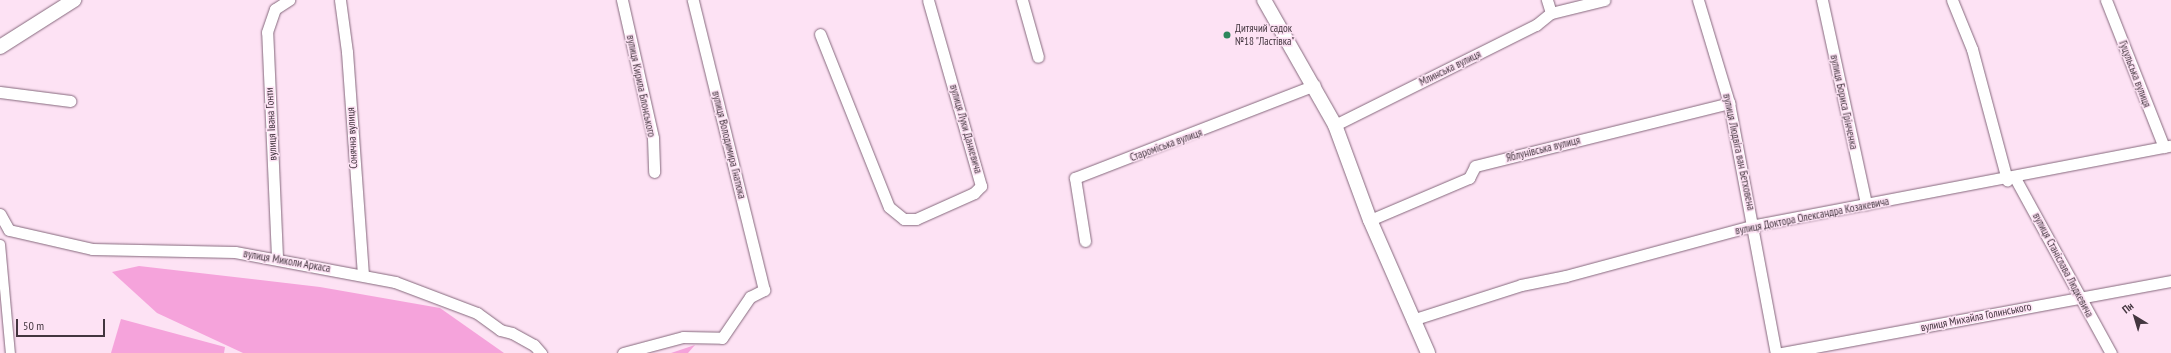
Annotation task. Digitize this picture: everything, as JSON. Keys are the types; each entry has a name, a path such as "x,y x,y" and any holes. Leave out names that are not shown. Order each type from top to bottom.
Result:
{"street":[{"path":"0,47 74,0"},
{"name":"вулиця Івана Гонти","path":"277,257 267,32 275,9 289,0"},
{"name":"Сонячна вулиця","path":"340,0 347,52 363,275"},
{"name":"вулиця Кирила Блонського","path":"622,0 653,138 654,172"},
{"name":"вулиця Володимира Гнатюка","path":"624,353 683,337 722,338 750,296 764,290 693,0"},
{"name":"вулиця Луки Данкевича","path":"820,34 889,207 904,219 916,219 974,193 981,186 928,0"},
{"path":"1022,0 1038,57"},
{"path":"1264,0 1315,85 1334,125 1370,220 1412,320 1428,353"},
{"path":"1547,0 1551,13 1604,0"},
{"name":"вулиця Людвіга ван Бетховена","path":"1698,0 1729,103 1754,225 1776,353"},
{"name":"вулиця Бориса Грінченка","path":"1822,0 1866,204"},
{"name":"вулиця Станіслава Людкевича","path":"1952,0 1972,49 2011,179 2110,353"},
{"name":"Гуцульська вулиця","path":"2106,0 2167,147"},
{"name":"Млинська вулиця","path":"1334,125 1536,26 1551,13"},
{"name":"Староміська вулиця","path":"1085,241 1075,178 1315,85"},
{"path":"0,92 70,101"},
{"name":"Яблунівська вулиця","path":"1370,220 1469,178 1475,166 1729,103"},
{"name":"вулиця Доктора Олександра Козакевича","path":"1412,320 1521,285 1566,276 1754,225 2011,179 2167,147"},
{"name":"вулиця Миколи Аркаса","path":"0,214 9,230 92,249 235,252 277,257 395,282 477,313 500,330 512,333 534,345 541,353"},
{"path":"0,244 10,353"},
{"name":"вулиця Михайла Голинського","path":"1782,353 2171,281"}],"shaded area":[{"path":"139,266 320,287 440,308 504,353 243,353 157,313 112,272"},
{"path":"121,319 225,347 224,353 111,353"},
{"path":"695,345 688,353 671,353"}],"place":[{"name":"Дитячий садок №18 \"Ластівка\"","path":"1227,35"}]}
